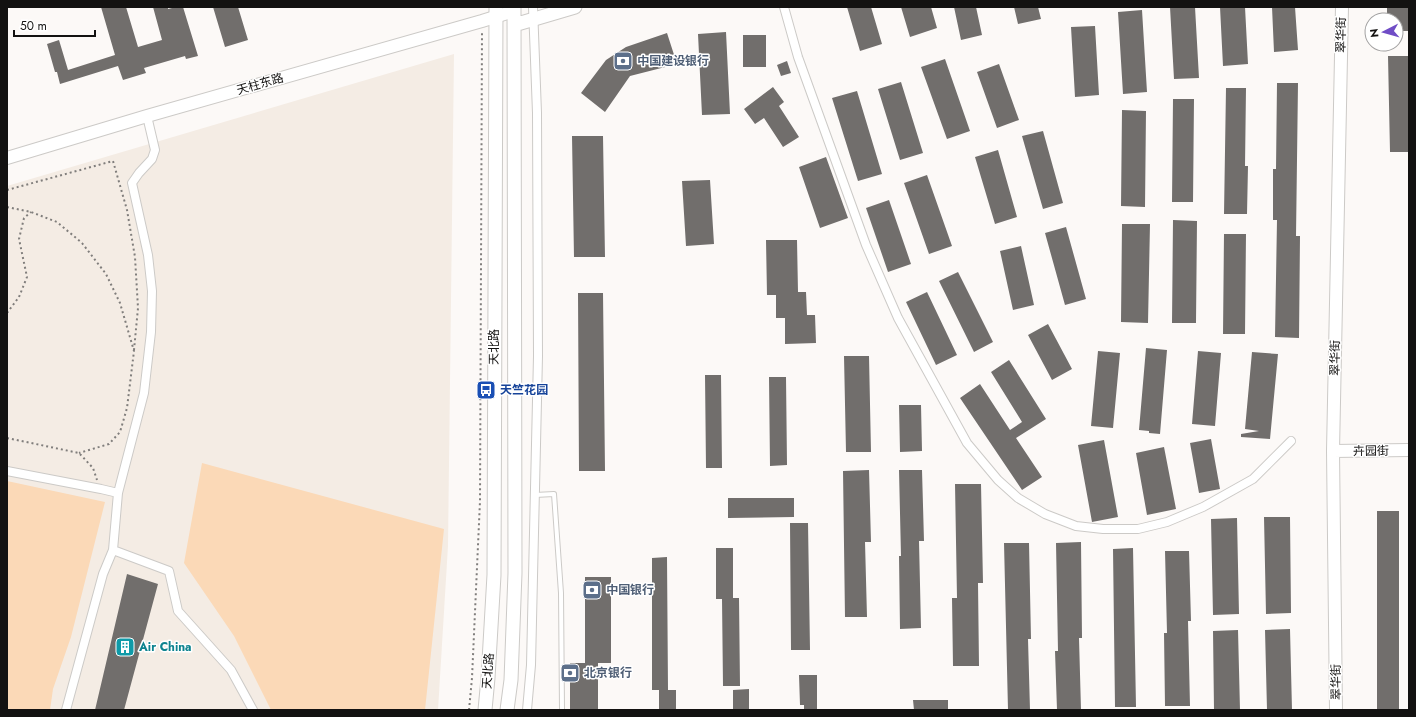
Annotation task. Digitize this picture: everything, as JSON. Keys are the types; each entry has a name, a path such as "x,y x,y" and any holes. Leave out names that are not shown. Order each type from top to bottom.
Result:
{"main road":[{"path":"514,25 533,13 575,7"},
{"name":"天北路","path":"507,710 511,680 515,573 515,8"},
{"name":"天北路","path":"485,710 494,575 496,11"}],"street":[{"path":"784,7 798,57 866,246 898,318 967,443 998,480 1018,498 1045,514 1076,526 1103,530 1138,529 1167,522 1203,507 1253,479 1291,441"},
{"name":"翠华街","path":"1336,710 1333,451 1342,7"},
{"name":"天柱东路","path":"7,158 147,116 482,21 496,11 515,8"},
{"path":"527,710 531,665 538,356 537,113 533,13"},
{"path":"66,710 103,574 113,550 118,494 144,393 151,332 152,291 148,256 132,183 139,172 152,159 155,150 147,116"},
{"name":"卉园街","path":"1333,451 1409,450"},
{"path":"7,471 100,489 118,494"},
{"path":"113,550 169,571 178,611 231,670 254,710"}],"lane":[{"path":"535,494 554,494 561,593 562,710"}],"path":[{"path":"469,710 472,678 480,501 482,21"},
{"path":"7,190 113,161 127,210 135,257 138,308 127,408 120,432 109,444 79,453 7,438"},
{"path":"7,207 30,212 57,222 82,243 106,274 120,303 134,351"},
{"path":"7,312 19,297 27,276 19,239 24,218 30,212"},
{"path":"79,453 92,468 100,489"}],"shaded area":[{"path":"454,54 448,546 438,710 7,710 7,186"},
{"path":"202,463 444,529 425,710 271,710 234,636 184,563"},
{"path":"7,481 105,502 71,637 53,689 50,710 7,710"}],"building":[{"path":"101,7 126,7 138,47 162,40 153,7 168,7 168,9 183,7 198,56 186,59 185,56 144,68 146,73 123,80 118,66 60,84 47,44 59,40 68,70 115,55"},
{"path":"213,7 238,7 248,40 225,47"},
{"path":"847,7 871,7 882,44 860,51"},
{"path":"901,7 931,7 937,28 910,37"},
{"path":"954,7 976,7 982,35 961,40"},
{"path":"1014,7 1038,7 1041,19 1018,24"},
{"path":"1170,7 1195,7 1199,78 1174,79"},
{"path":"1220,7 1245,7 1248,64 1223,66"},
{"path":"1272,7 1295,7 1298,50 1274,52"},
{"path":"1387,7 1409,7 1409,31 1404,31 1404,12 1387,12"},
{"path":"1142,10 1147,92 1123,94 1118,12"},
{"path":"1095,26 1099,95 1075,97 1071,27"},
{"path":"726,32 730,114 702,115 698,34"},
{"path":"667,33 677,64 630,76 605,112 581,93 606,60 626,47"},
{"path":"743,35 766,35 766,67 743,67"},
{"path":"1388,56 1409,56 1409,152 1390,152"},
{"path":"945,59 970,131 947,139 921,67"},
{"path":"787,61 791,73 781,76 777,65"},
{"path":"999,64 1019,120 997,128 977,72"},
{"path":"901,82 923,153 900,160 878,89"},
{"path":"1277,83 1298,83 1296,236 1300,236 1299,338 1275,337 1277,220 1273,220 1273,169 1276,169"},
{"path":"773,87 784,102 779,106 799,137 783,147 764,118 755,124 744,109"},
{"path":"1226,88 1246,88 1245,166 1248,166 1247,214 1224,214"},
{"path":"857,91 882,174 858,181 832,98"},
{"path":"1173,99 1194,99 1193,202 1172,202"},
{"path":"1122,110 1146,111 1145,207 1121,206"},
{"path":"1043,131 1063,203 1043,209 1022,136"},
{"path":"572,136 603,136 605,257 574,257"},
{"path":"998,150 1017,217 995,224 975,157"},
{"path":"826,157 848,218 820,228 799,167"},
{"path":"927,175 952,246 929,254 904,183"},
{"path":"710,180 714,244 686,246 682,181"},
{"path":"889,200 911,264 888,272 866,208"},
{"path":"1173,220 1197,221 1196,323 1172,323"},
{"path":"1122,224 1150,224 1148,323 1121,322"},
{"path":"1066,227 1086,299 1065,305 1045,233"},
{"path":"1224,234 1246,234 1245,334 1223,334"},
{"path":"766,240 797,240 798,292 806,292 807,315 815,315 816,343 785,344 785,318 776,318 776,295 767,295"},
{"path":"1021,246 1034,305 1013,310 1000,251"},
{"path":"958,272 993,342 974,352 939,281"},
{"path":"927,292 957,355 936,365 906,302"},
{"path":"578,293 603,293 605,471 579,471"},
{"path":"1048,324 1072,369 1052,380 1028,335"},
{"path":"1146,348 1167,350 1160,434 1139,430"},
{"path":"1098,351 1120,353 1113,428 1091,426"},
{"path":"1198,351 1221,353 1215,426 1192,424"},
{"path":"1252,352 1278,354 1270,439 1241,437 1241,434 1259,431 1245,429"},
{"path":"844,356 869,356 871,452 846,452"},
{"path":"1009,360 1046,419 1016,438 1042,477 1022,490 960,398 980,384 1010,430 1022,422 991,372"},
{"path":"705,375 721,375 722,468 706,468"},
{"path":"769,377 786,377 787,465 770,466"},
{"path":"899,405 921,405 922,451 900,452"},
{"path":"1211,439 1220,489 1199,493 1190,443"},
{"path":"1104,440 1118,517 1092,522 1078,445"},
{"path":"1164,447 1176,509 1147,515 1136,453"},
{"path":"869,470 871,542 865,542 867,617 845,617 843,471"},
{"path":"899,470 922,470 924,541 919,541 921,628 900,629 899,556 901,556"},
{"path":"955,484 981,484 983,583 978,583 979,666 953,666 952,598 957,598"},
{"path":"728,498 794,498 794,517 728,518"},
{"path":"1377,511 1399,511 1399,710 1377,710"},
{"path":"1264,517 1290,517 1291,613 1266,614"},
{"path":"1237,518 1239,614 1213,615 1211,519"},
{"path":"790,523 808,523 810,650 791,650"},
{"path":"1081,542 1082,638 1079,638 1081,710 1057,710 1055,651 1058,651 1056,543"},
{"path":"1004,543 1029,543 1031,639 1028,639 1030,710 1008,710"},
{"path":"716,548 733,548 733,598 739,598 740,686 723,686 722,599 716,599"},
{"path":"1133,548 1136,707 1115,707 1113,549"},
{"path":"1165,551 1189,551 1191,621 1188,621 1190,706 1165,706 1164,633 1167,633"},
{"path":"667,557 668,690 676,690 676,710 659,710 659,690 652,690 652,558"},
{"name":"Air China","path":"127,574 158,584 124,710 95,710"},
{"path":"585,577 611,577 611,663 598,663 598,710 570,710 570,663 585,663"},
{"path":"1290,629 1292,710 1267,710 1265,630"},
{"path":"1238,630 1240,710 1214,710 1213,631"},
{"path":"799,675 817,675 817,710 804,710 804,705 800,705"},
{"path":"749,689 749,710 733,710 733,690"},
{"path":"913,700 948,700 948,710 914,710"}],"place":[{"name":"中国建设银行","path":"623,61"},
{"name":"天竺花园","path":"486,390"},
{"name":"中国银行","path":"592,590"},
{"name":"Air China","path":"125,647"},
{"name":"北京银行","path":"570,673"}]}
